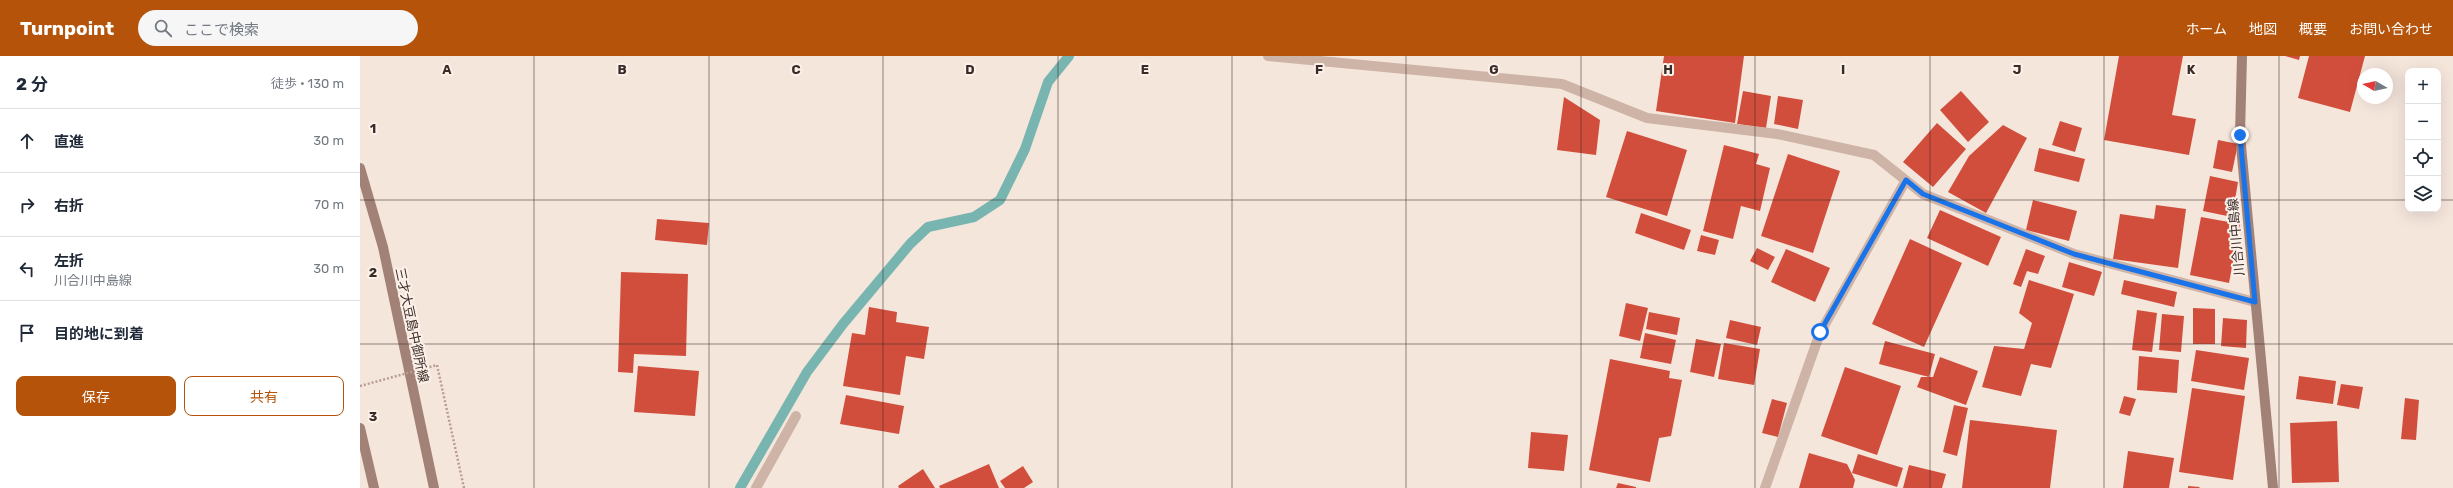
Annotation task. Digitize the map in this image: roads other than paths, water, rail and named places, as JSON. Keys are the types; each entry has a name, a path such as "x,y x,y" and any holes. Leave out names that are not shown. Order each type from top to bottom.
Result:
{"main road":[{"name":"川合川中島線","path":"2242,56 2240,135 2273,488"},
{"name":"三才大豆島中御所線","path":"360,168 383,247 434,488"},
{"path":"360,428 374,488"}],"street":[{"path":"1268,56 1562,84 1647,118 1777,134 1874,155 1923,194 2074,254 2255,302"},
{"path":"1765,488 1820,332 1906,180"},
{"path":"756,488 796,416"}],"waterway":[{"path":"740,488 807,372 843,324 910,244 928,227 974,217 1000,200 1025,149 1048,82 1069,56"}]}
